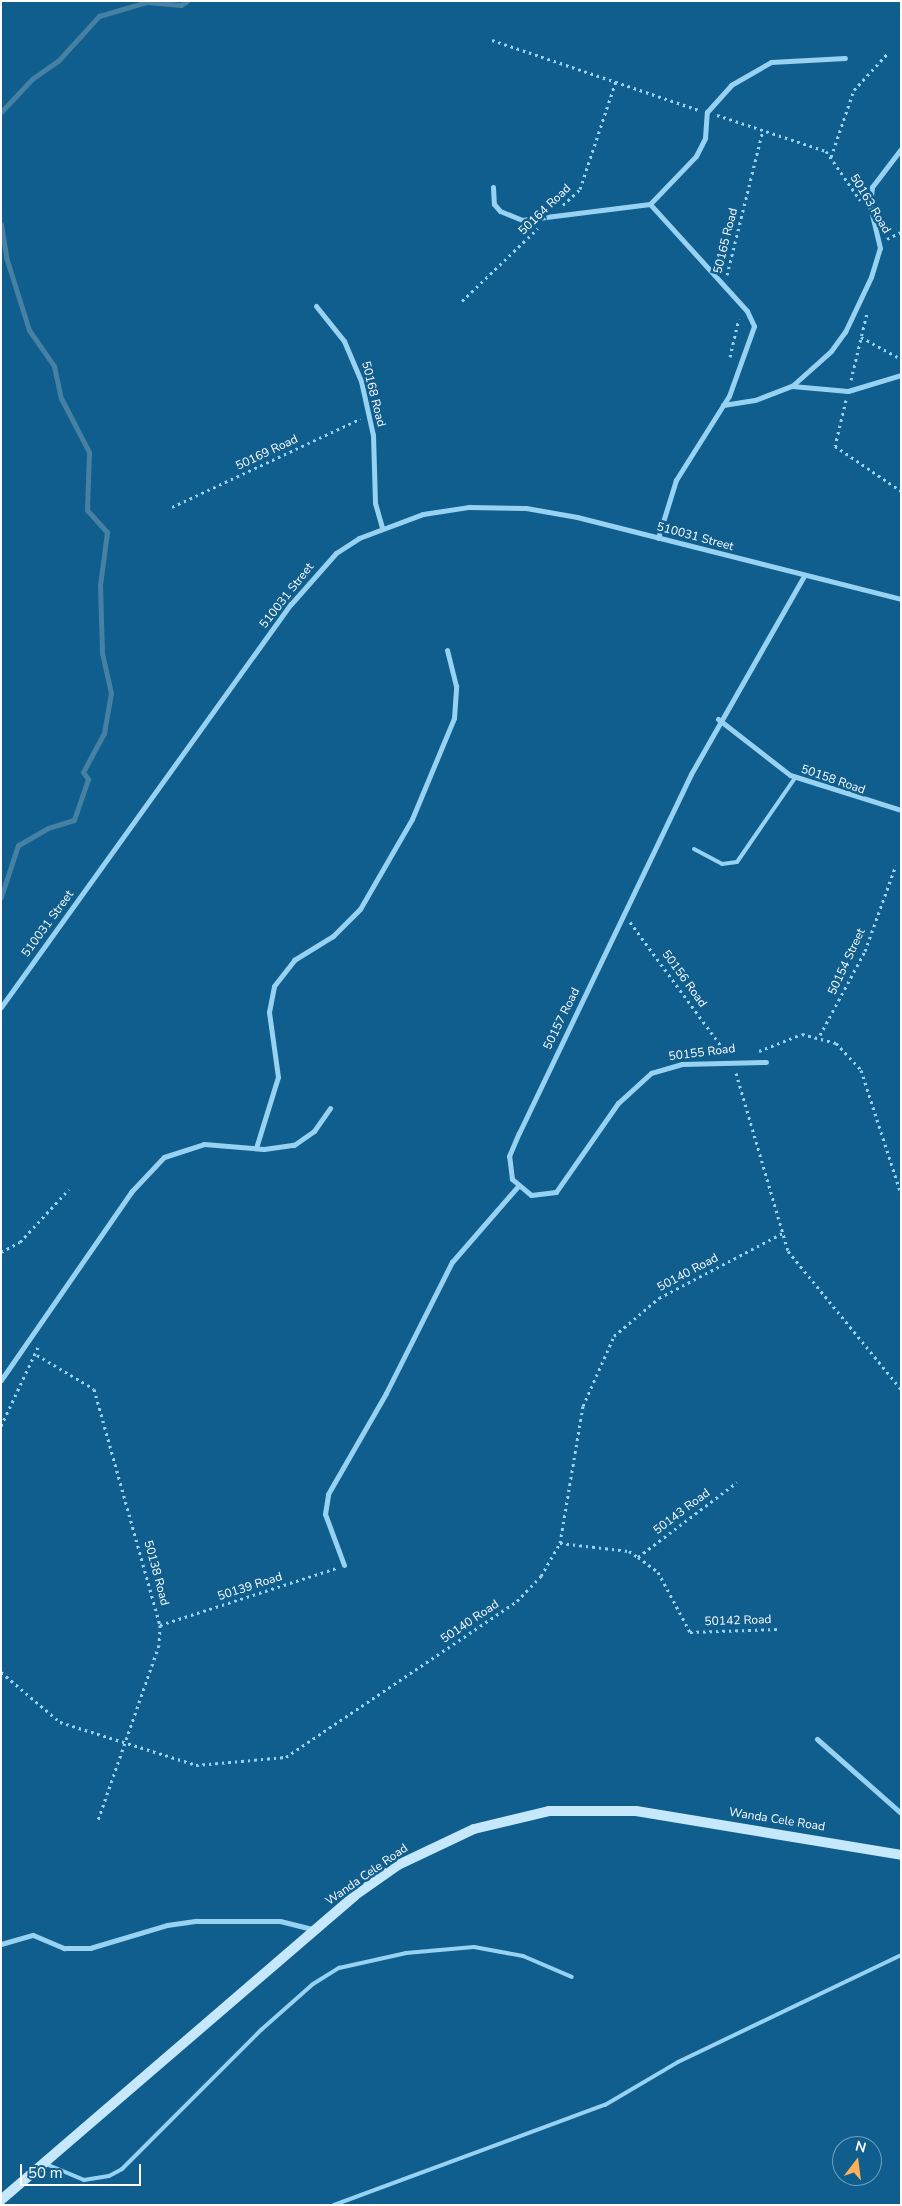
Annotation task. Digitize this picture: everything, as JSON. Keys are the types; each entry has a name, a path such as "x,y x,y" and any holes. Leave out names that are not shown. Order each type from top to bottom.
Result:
{"street":[{"path":"493,188 494,204 509,216 550,217 650,204 701,148 707,112 724,90 771,62 845,58"},
{"path":"723,405 755,400 792,386 831,351 854,316 880,248 876,230 872,187 901,149"},
{"path":"650,204 747,312 754,334 723,405 682,466 658,538"},
{"name":"50168 Road","path":"316,306 354,357 369,415 374,503 382,528"},
{"path":"792,386 848,391 901,375"},
{"name":"510031 Street","path":"1,1007 310,578 336,553 382,528 423,514 469,507 526,508 658,538 901,599"},
{"path":"624,914 718,720 804,576"},
{"path":"256,1148 278,1076 269,1012 274,986 294,960 333,936 360,909 412,819 454,718 456,686 447,650"},
{"name":"50158 Road","path":"718,720 794,778 901,810"},
{"name":"50157 Road","path":"518,1186 508,1169 519,1133 624,914"},
{"path":"733,1062 766,1062"},
{"name":"50155 Road","path":"518,1186 531,1195 556,1192 618,1103 651,1073 682,1064 733,1062"},
{"path":"1,1380 42,1324 131,1192 164,1157 204,1144 282,1148 305,1140 330,1108"},
{"path":"344,1565 325,1514 328,1494 386,1393 452,1262 518,1186"},
{"path":"817,1739 901,1813"},
{"name":"Wanda Cele Road","path":"1,2200 313,1929 391,1870 436,1844 511,1818 549,1811 636,1811 901,1855"},
{"path":"1,1944 33,1935 77,1950 197,1921 280,1921 313,1929"}],"lane":[{"path":"694,849 722,864 737,862 794,778"},
{"path":"44,2163 84,2180 103,2178 122,2169 261,2030 313,1984 340,1968 406,1953 474,1946 523,1956 572,1977"},
{"path":"334,2205 605,2105 678,2062 901,1954"}],"path":[{"name":"50163 Road","path":"492,40 826,151 862,203"},
{"path":"831,158 854,90 887,54"},
{"name":"50164 Road","path":"462,300 580,189 616,81"},
{"name":"50165 Road","path":"724,286 763,130"},
{"name":"50163 Road","path":"876,230 883,243 901,232"},
{"path":"868,309 835,446 901,491"},
{"path":"728,368 740,314"},
{"path":"861,337 901,359"},
{"name":"50169 Road","path":"172,507 369,415"},
{"name":"50154 Street","path":"820,1035 865,950 896,865"},
{"name":"50156 Road","path":"624,914 733,1062 788,1251 901,1389"},
{"name":"50155 Road","path":"733,1062 802,1034 820,1035"},
{"path":"820,1035 836,1043 861,1070 901,1194"},
{"path":"1,1252 20,1242 69,1189"},
{"name":"50140 Road","path":"1,1672 60,1722 196,1765 286,1757 517,1601 541,1576 560,1542 583,1406 614,1336 659,1298 783,1233"},
{"path":"1,1426 37,1355 42,1324"},
{"name":"50138 Road","path":"37,1355 94,1389 160,1626 159,1645 97,1823"},
{"name":"50143 Road","path":"638,1557 737,1482"},
{"name":"50142 Road","path":"560,1542 629,1551 638,1557 658,1572 690,1632 779,1629"},
{"name":"50139 Road","path":"160,1626 344,1565"}],"waterway":[{"path":"1,112 32,79 58,61 99,16 147,2 181,5 187,1"},
{"path":"1,224 6,257 29,330 54,366 61,398 89,452 87,510 107,532 100,585 102,653 111,693 104,733 83,772 88,779 74,820 48,828 18,845 1,897"}]}
